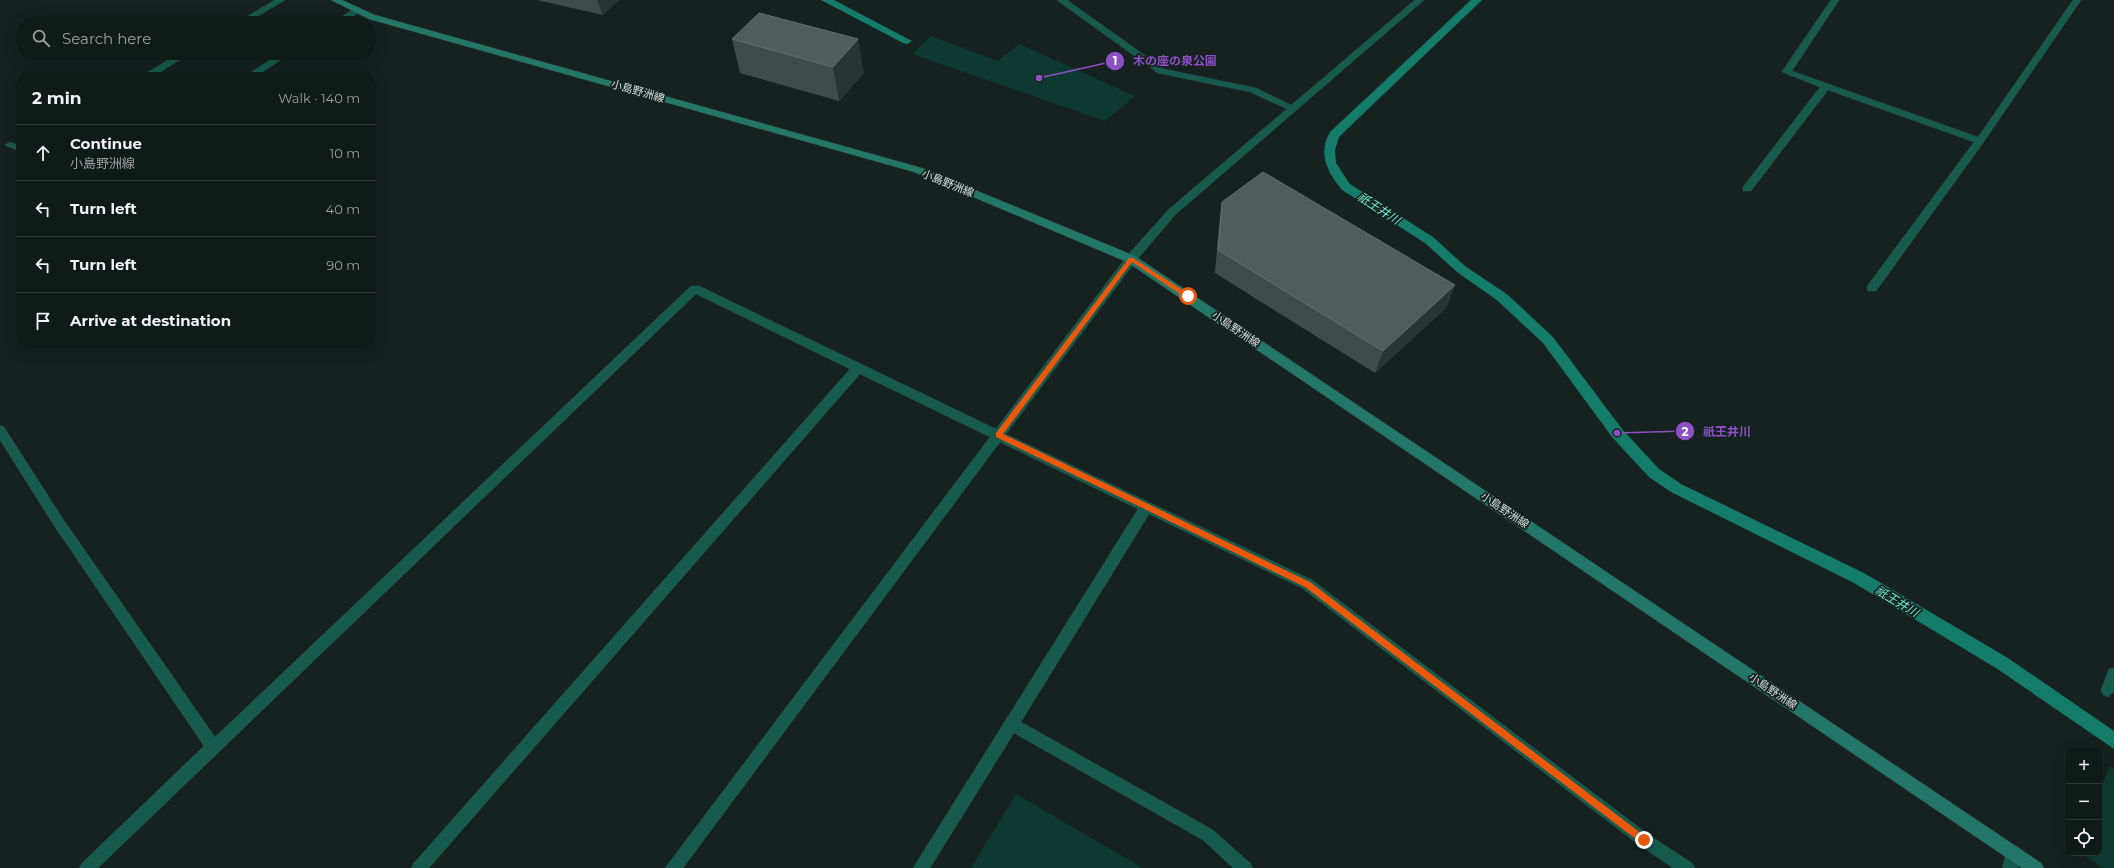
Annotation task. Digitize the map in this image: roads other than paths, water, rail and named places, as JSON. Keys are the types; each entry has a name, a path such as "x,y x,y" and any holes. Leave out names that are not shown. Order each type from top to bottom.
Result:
{"main road":[{"name":"小島野洲線","path":"335,0 370,16"},
{"name":"小島野洲線","path":"376,18 918,170 1131,259 2036,868"}],"street":[{"path":"252,16 281,0"},
{"path":"1061,0 1161,70 1253,90 1292,108"},
{"path":"673,868 1131,259 1172,212 1420,0"},
{"path":"1835,0 1787,72 1980,141"},
{"path":"1872,288 1980,141 2076,0"},
{"path":"347,16 357,10"},
{"path":"154,72 175,60"},
{"path":"257,72 276,60"},
{"path":"1747,189 1826,86"},
{"path":"10,145 16,147"},
{"path":"87,868 695,289 1307,584 1644,840 1687,868"},
{"path":"419,868 858,368"},
{"path":"0,430 4,444 214,748"},
{"path":"921,868 1146,507"},
{"path":"2108,690 2114,674"},
{"path":"1012,724 1208,835 1246,868"},
{"path":"2010,868 2013,853"}],"waterway":[{"path":"826,0 907,41"},
{"name":"祇王井川","path":"1477,0 1334,135 1329,157 1336,175 1346,187 1429,240 1461,269 1503,298 1548,340 1617,433 1654,473 1676,488 1859,578 2002,663 2114,741"}],"place":[{"name":"木の座の泉公園","path":"1039,78"},
{"name":"祇王井川","path":"1617,433"}]}
